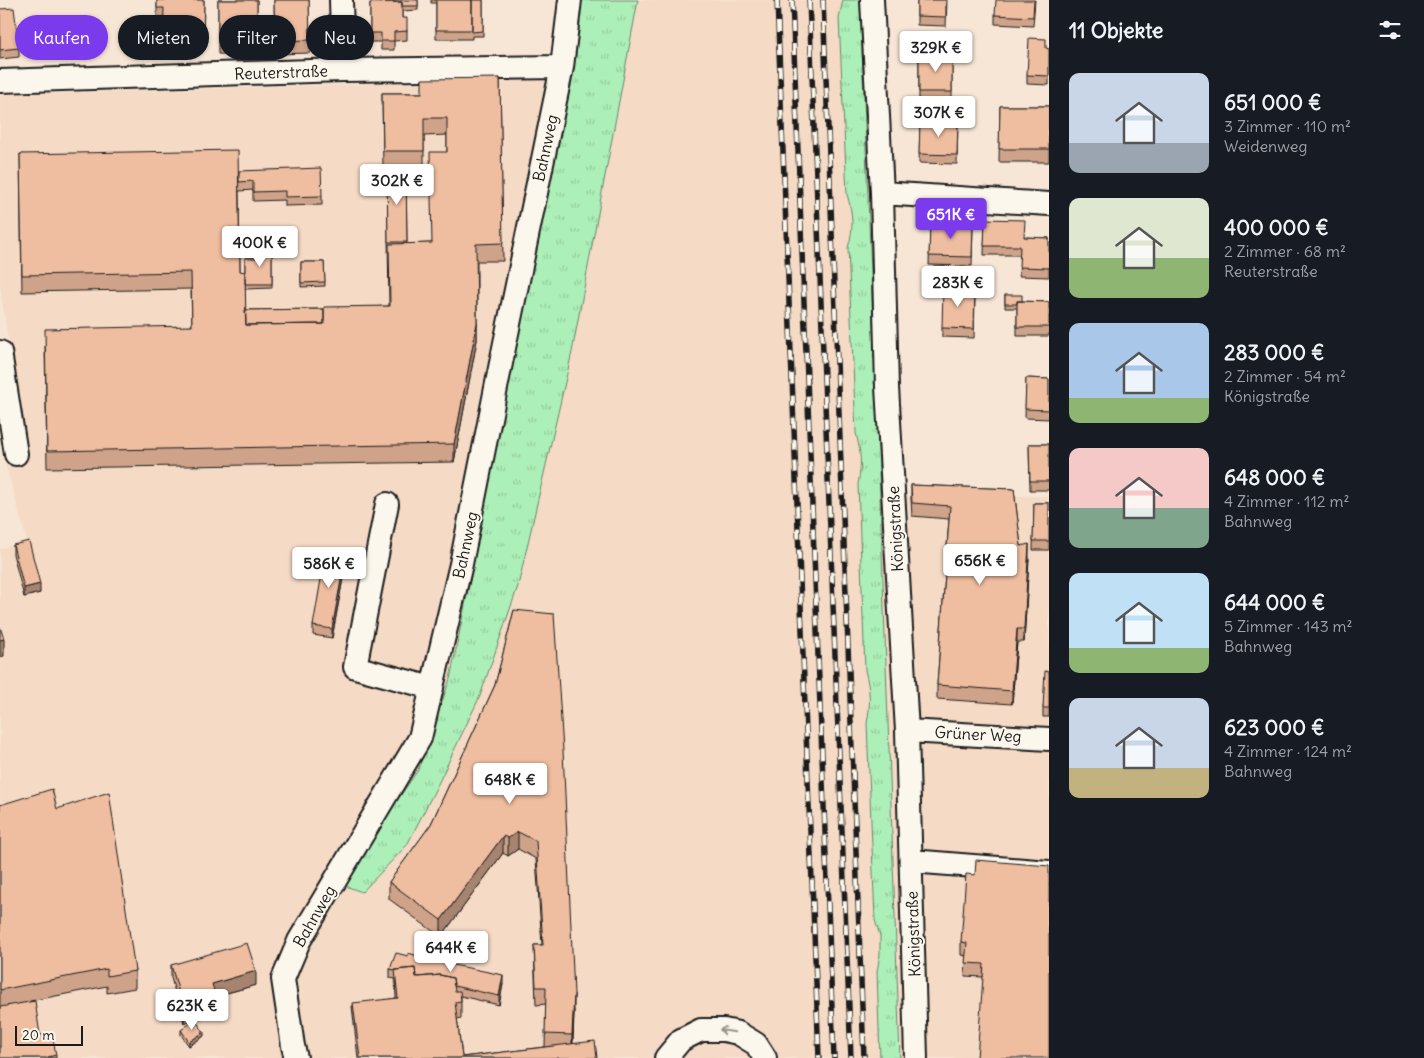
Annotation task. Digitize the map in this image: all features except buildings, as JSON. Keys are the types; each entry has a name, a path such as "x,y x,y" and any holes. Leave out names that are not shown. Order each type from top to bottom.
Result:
{"street":[{"path":"341,0 344,70"},
{"name":"Bahnweg","path":"296,1058 283,979 299,941 420,738 461,564 562,67 570,0"},
{"name":"Königstraße","path":"872,0 882,193 887,387 907,731 916,1058"},
{"name":"Reuterstraße","path":"0,81 344,70 562,67"},
{"path":"882,193 1049,204"},
{"path":"0,352 16,454"},
{"path":"387,504 355,667 432,688"},
{"name":"Grüner Weg","path":"907,731 1049,739"},
{"path":"911,861 1049,872"},
{"path":"666,1058 680,1040 701,1030 724,1030 738,1033 756,1044 765,1058"}],"shaded area":[{"path":"638,0 843,0 839,18 847,194 852,212 853,231 848,248 856,433 860,450 861,468 858,484 865,670 870,687 871,706 867,723 875,920 880,936 877,972 880,1058 0,1058 0,549 27,540 5,463 26,462 0,286 0,95 564,78 473,566 450,679 418,770 340,884 407,845 480,696 518,586 572,352"},
{"path":"880,496 1049,496 1049,1058 900,1058"}],"green space":[{"path":"576,0 638,0 572,352 518,586 480,696 407,845 362,892 340,884 418,770 450,679 473,566"},
{"path":"843,0 860,0 900,1058 880,1058 877,972 880,936 875,920 867,723 869,696 865,670 858,484 860,458 856,433 848,248 852,221 847,194 839,18"}],"railway":[{"path":"777,0 819,1058"},
{"path":"792,0 834,1058"},
{"path":"809,0 851,1058"},
{"path":"823,0 864,1058"}]}
